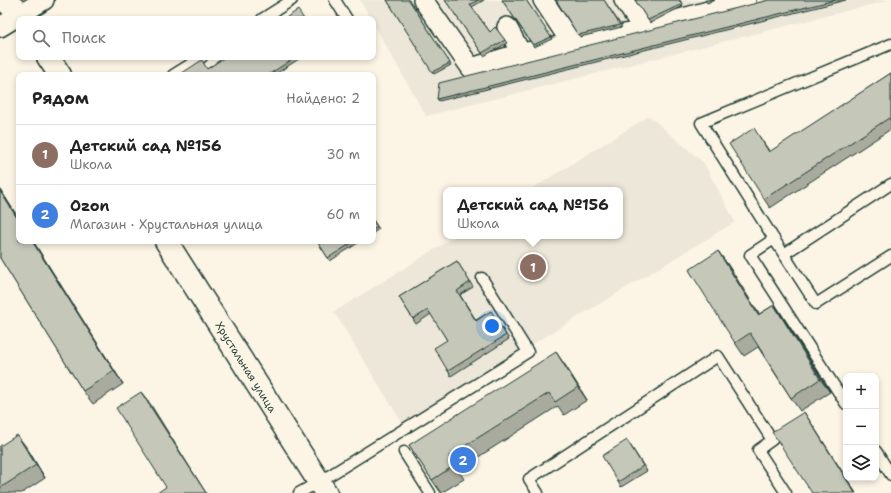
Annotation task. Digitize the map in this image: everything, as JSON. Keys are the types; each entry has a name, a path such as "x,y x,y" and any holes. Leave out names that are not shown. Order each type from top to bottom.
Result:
{"street":[{"path":"4,0 20,11"},
{"path":"0,27 20,11 44,0"},
{"path":"423,0 471,68 521,53 644,30 698,6 746,0"},
{"path":"543,0 572,44"},
{"path":"624,0 644,30"},
{"path":"507,27 521,53"},
{"path":"50,60 58,72"},
{"name":"Хрустальная улица","path":"168,244 322,487"}],"lane":[{"path":"267,16 292,0"},
{"path":"335,0 345,16"},
{"path":"891,44 701,123 816,304 891,256"},
{"path":"178,72 197,60"},
{"path":"784,254 891,184"},
{"path":"774,239 750,255 843,399"},
{"path":"299,493 322,487 528,352 482,278"},
{"path":"538,493 528,479 718,356 772,440 758,450 786,493"},
{"path":"404,452 430,493"},
{"path":"879,456 891,475"}],"shaded area":[{"path":"360,0 890,0 426,116 376,28 376,16 369,16"},
{"path":"649,116 704,163 735,222 402,423 334,312 451,239 623,239 623,187 535,187"}],"building":[{"path":"387,0 409,0 450,63 432,72"},
{"path":"445,0 478,0 470,5 490,32 495,27 505,40 482,53"},
{"path":"502,0 526,0 551,37 533,45"},
{"path":"556,0 604,0 620,25 578,35"},
{"path":"635,0 679,0 682,4 648,20"},
{"path":"769,0 835,0 437,99 439,83"},
{"path":"298,10 302,16 289,16"},
{"path":"202,60 207,69 220,60 291,60 273,72 184,72"},
{"path":"891,73 891,121 889,118 764,199 729,144 754,128 769,152"},
{"path":"0,191 16,216 16,244 34,244 114,371 83,391 0,258"},
{"path":"319,244 350,244 328,258"},
{"path":"718,251 758,315 774,305 820,379 791,398 750,333 735,343 689,270"},
{"path":"457,261 470,282 457,291 476,321 491,311 506,335 448,371 434,348 447,340 428,310 413,319 399,297"},
{"path":"556,352 578,387 555,402 549,393 449,456 455,465 432,480 409,445"},
{"path":"141,392 206,493 157,493 166,487 116,408"},
{"path":"804,412 843,474 843,481 847,481 855,493 812,493 772,432"},
{"path":"17,435 36,465 0,488 0,446"},
{"path":"627,440 643,466 618,482 602,456"}],"place":[{"name":"Детский сад №156","path":"533,267"},
{"name":"Ozon","path":"463,460"}]}
